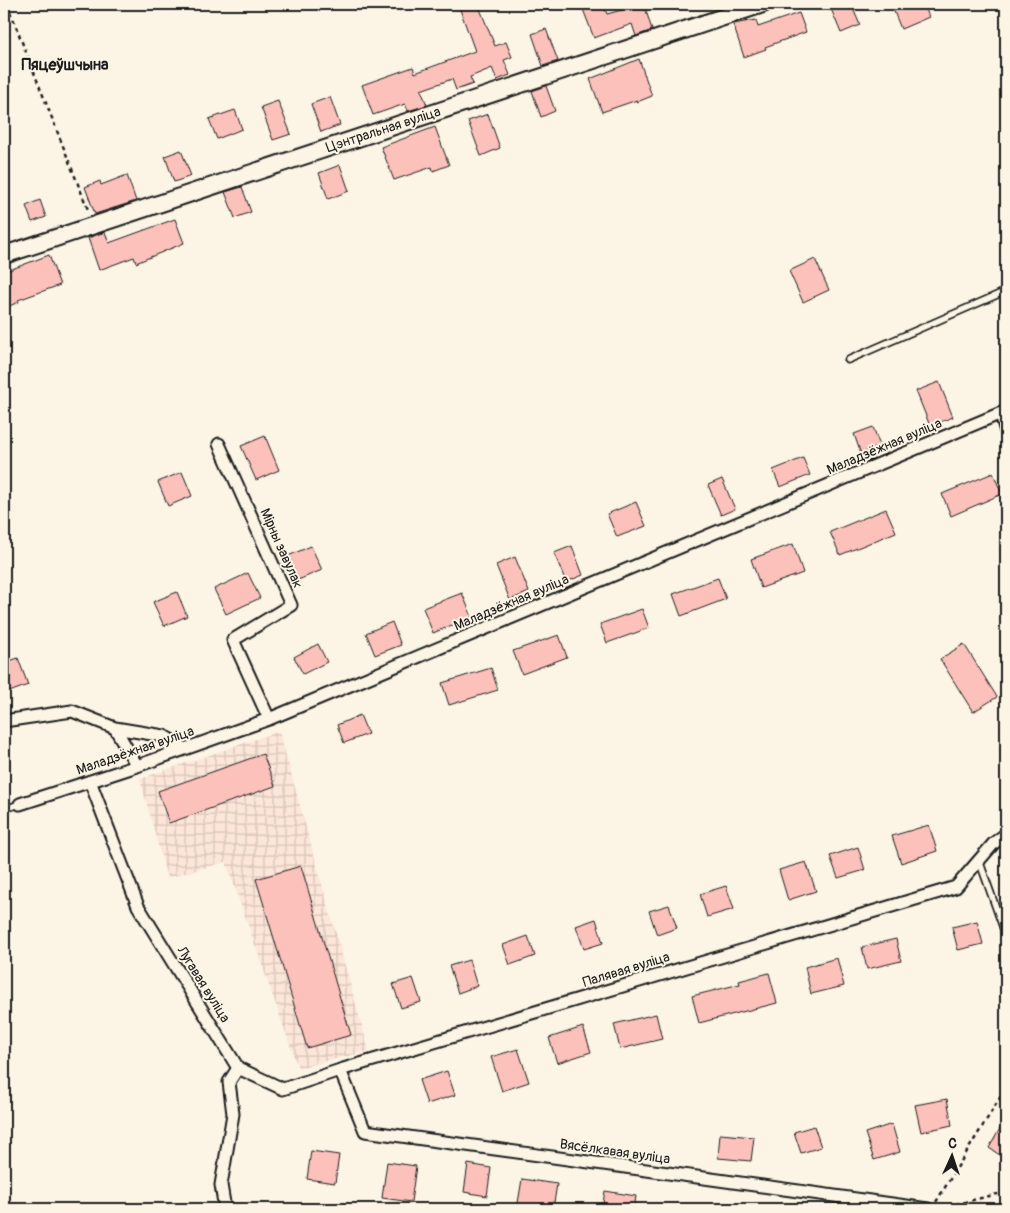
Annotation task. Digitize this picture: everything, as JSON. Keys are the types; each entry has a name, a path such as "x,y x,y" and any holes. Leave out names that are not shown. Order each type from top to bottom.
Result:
{"street":[{"name":"Цэнтральная вуліца","path":"4,255 763,4"},
{"path":"1003,413 1006,432"},
{"name":"Маладзёжная вуліца","path":"20,804 137,766 269,719 1003,413"},
{"name":"Мірны завулак","path":"219,444 291,605 233,640 269,719"},
{"path":"4,721 72,711 115,728 164,736 185,749"},
{"path":"115,728 137,766"},
{"name":"Лугавая вуліца","path":"90,781 138,906 238,1068"},
{"name":"Палявая вуліца","path":"238,1068 283,1089 340,1070 956,887 979,860 1006,834"},
{"path":"225,1209 221,1185 233,1114 229,1082 238,1068"},
{"name":"Вясёлкавая вуліца","path":"340,1070 365,1131 931,1209"}],"lane":[{"path":"848,360 1006,291"},
{"path":"4,809 20,804"},
{"path":"979,860 1006,936"}],"path":[{"path":"7,4 94,225"},
{"path":"931,1209 1006,1088"},
{"path":"931,1209 1006,1192"}],"shaded area":[{"path":"279,731 369,1051 298,1068 226,862 167,878 140,779"}],"building":[{"path":"458,4 478,4 495,46 506,42 512,57 504,60 510,75 497,80 492,68 470,77 473,84 456,90 452,79 421,90 427,105 408,111 405,104 373,115 362,85 413,67 415,73 475,51"},
{"path":"581,4 603,4 607,14 644,4 652,30 636,36 632,24 594,38"},
{"path":"829,4 851,4 860,25 841,33"},
{"path":"891,4 924,4 929,17 901,29"},
{"path":"799,13 806,32 744,57 733,24 756,20 758,27"},
{"path":"546,29 558,61 543,66 532,34"},
{"path":"639,59 652,96 602,112 590,79"},
{"path":"546,86 555,111 541,117 532,91"},
{"path":"330,97 340,125 321,132 311,104"},
{"path":"278,101 291,134 273,140 261,107"},
{"path":"235,110 242,129 217,139 209,119"},
{"path":"488,114 500,148 481,156 468,121"},
{"path":"435,127 449,165 433,171 432,167 394,180 381,147"},
{"path":"181,150 191,176 174,182 165,156"},
{"path":"340,165 349,191 328,199 319,173"},
{"path":"127,175 136,201 95,214 85,187 100,181 101,185"},
{"path":"242,187 251,212 235,218 225,192"},
{"path":"40,200 46,217 32,222 26,206"},
{"path":"175,219 184,243 136,263 134,257 99,270 88,238 105,232 109,243"},
{"path":"49,255 60,285 18,300 19,302 4,308 4,272"},
{"path":"815,259 829,290 803,302 789,271"},
{"path":"939,382 953,417 930,426 916,391"},
{"path":"873,427 880,446 861,454 854,434"},
{"path":"265,436 279,470 256,480 241,446"},
{"path":"803,458 810,475 780,487 773,470"},
{"path":"182,472 192,496 168,506 158,482"},
{"path":"993,473 1002,494 951,516 942,494"},
{"path":"722,479 735,509 721,515 708,485"},
{"path":"636,502 646,526 617,537 607,514"},
{"path":"886,509 896,532 840,555 830,532"},
{"path":"793,544 803,573 761,588 751,559"},
{"path":"311,546 322,570 298,580 288,556"},
{"path":"572,546 583,575 566,582 554,553"},
{"path":"515,557 529,592 510,600 496,565"},
{"path":"248,573 260,598 226,614 214,589"},
{"path":"718,578 726,599 681,616 673,594"},
{"path":"177,592 187,616 164,626 153,602"},
{"path":"462,593 472,617 433,633 423,608"},
{"path":"642,609 649,628 607,643 600,624"},
{"path":"392,622 401,645 375,655 366,633"},
{"path":"559,635 567,657 522,674 513,651"},
{"path":"318,644 327,662 303,674 294,657"},
{"path":"964,644 997,697 973,712 940,659"},
{"path":"18,658 28,685 4,694 4,663"},
{"path":"491,668 498,690 449,705 442,683"},
{"path":"360,715 368,734 344,743 337,725"},
{"path":"263,754 275,786 169,823 158,791"},
{"path":"929,825 937,851 901,863 892,836"},
{"path":"858,847 865,870 838,878 830,856"},
{"path":"806,862 816,891 788,900 779,870"},
{"path":"301,866 351,1035 307,1048 256,879"},
{"path":"726,886 734,909 707,917 700,894"},
{"path":"669,905 677,928 657,935 649,911"},
{"path":"596,919 603,943 584,949 576,926"},
{"path":"977,921 983,944 958,950 952,927"},
{"path":"528,936 535,956 510,965 503,945"},
{"path":"896,939 901,961 867,969 862,947"},
{"path":"837,958 844,986 811,994 805,967"},
{"path":"469,960 477,986 458,993 449,966"},
{"path":"769,973 777,1003 699,1023 692,996 740,984 739,981"},
{"path":"413,978 421,1002 401,1008 393,984"},
{"path":"656,1014 662,1039 620,1049 614,1024"},
{"path":"583,1027 591,1052 557,1063 549,1038"},
{"path":"518,1049 529,1082 502,1091 491,1057"},
{"path":"447,1071 455,1095 427,1104 419,1080"},
{"path":"947,1099 952,1125 921,1132 915,1105"},
{"path":"1006,1118 1006,1159 989,1148"},
{"path":"892,1124 900,1152 874,1160 865,1133"},
{"path":"814,1126 821,1147 801,1153 794,1132"},
{"path":"720,1134 754,1137 751,1161 718,1158"},
{"path":"311,1151 339,1155 335,1183 307,1179"},
{"path":"387,1162 416,1166 411,1202 382,1198"},
{"path":"468,1164 491,1168 487,1196 464,1192"},
{"path":"522,1179 557,1184 553,1209 517,1209"},
{"path":"605,1191 636,1196 634,1209 602,1209"}],"district":[{"name":"Пяцеўшчына","path":"65,64"}]}
